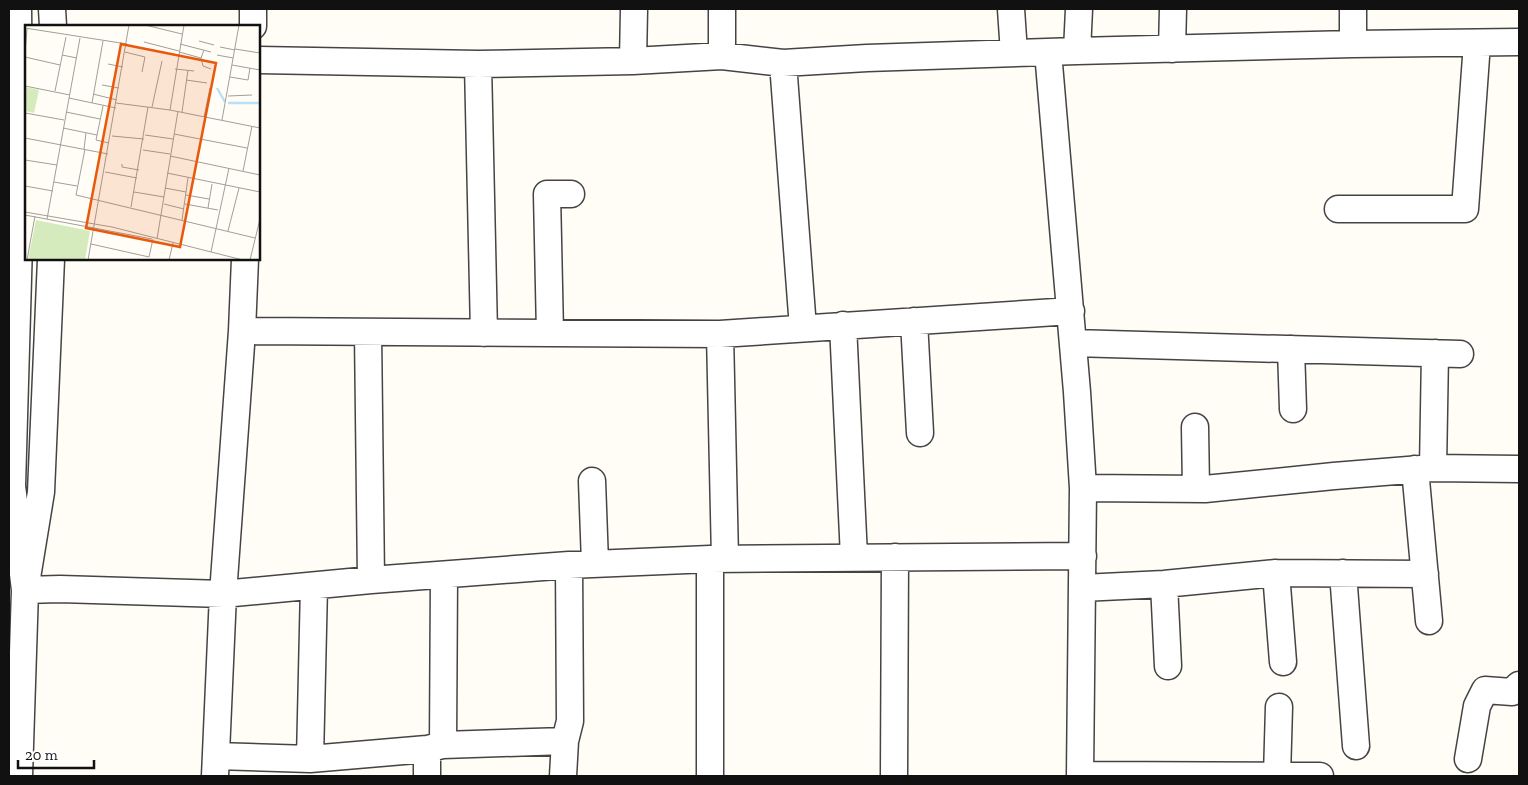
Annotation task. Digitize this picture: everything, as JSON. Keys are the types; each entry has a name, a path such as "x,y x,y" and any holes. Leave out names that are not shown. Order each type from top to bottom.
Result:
{"street":[{"path":"18,9 20,210 12,486 14,553 25,590"},
{"path":"52,9 53,25"},
{"path":"253,9 253,25"},
{"path":"633,61 634,9"},
{"path":"722,9 722,56"},
{"path":"1011,9 1014,53"},
{"path":"1077,51 1079,9"},
{"path":"1172,49 1173,9"},
{"path":"1353,9 1353,44"},
{"path":"260,60 478,64 633,61 722,56 782,63 867,58 1077,51 1519,42"},
{"path":"1338,209 1466,210 1477,43"},
{"path":"1048,52 1071,311 1082,488 1080,775 1320,776"},
{"path":"782,63 803,328"},
{"path":"478,64 484,333"},
{"path":"550,333 547,194 572,194"},
{"path":"20,776 15,719 25,590 41,492 51,260"},
{"path":"245,260 242,331 223,594 215,766 310,759 350,766 435,747 565,741"},
{"path":"242,331 720,334 1071,311"},
{"path":"914,321 920,433"},
{"path":"843,325 854,557"},
{"path":"368,332 371,580"},
{"path":"710,776 718,559 720,334"},
{"path":"1073,343 1447,354 1424,468 1425,574 1429,621"},
{"path":"1291,349 1293,409"},
{"path":"1195,428 1196,489"},
{"path":"1082,488 1196,489 1424,468 1519,469"},
{"path":"592,481 595,563"},
{"path":"25,590 60,589 223,594 569,564 718,559 1083,556"},
{"path":"894,776 896,558"},
{"path":"563,776 565,741 570,721 569,564"},
{"path":"1082,588 1164,584 1276,573 1425,574"},
{"path":"1276,573 1283,662"},
{"path":"1343,573 1356,746"},
{"path":"427,776 435,747 444,575"},
{"path":"1164,584 1168,666"},
{"path":"310,759 314,586"},
{"path":"1468,759 1477,706 1485,690 1512,692 1519,685"},
{"path":"1277,776 1279,707"}]}
